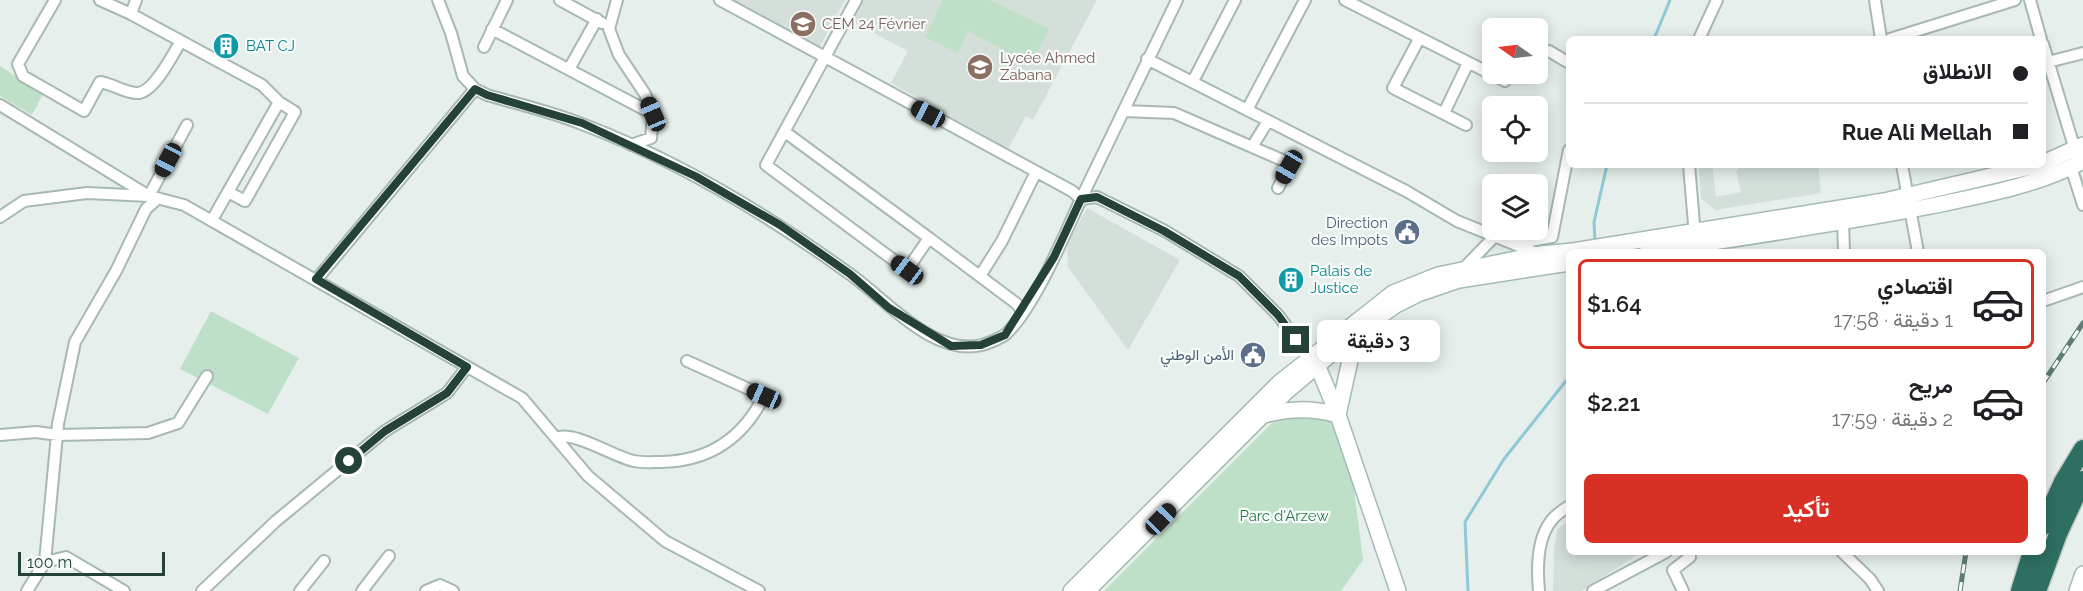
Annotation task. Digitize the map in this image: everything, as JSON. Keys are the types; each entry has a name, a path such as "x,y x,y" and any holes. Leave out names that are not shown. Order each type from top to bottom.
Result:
{"highway":[{"path":"2046,519 2062,482 2083,449"},
{"path":"2037,591 2058,534 2083,480"},
{"path":"2020,591 2031,555"}],"main road":[{"path":"2046,162 2078,156"},
{"path":"1662,249 1909,203 2032,183 2078,156"},
{"path":"1596,249 1612,244 1696,242 1843,221 2027,168"},
{"path":"1087,591 1264,415 1313,361 1393,293 1411,284 1463,270 1539,254 1566,257"},
{"path":"1071,591 1271,391 1396,305 1435,288 1470,278 1566,258"},
{"path":"1338,415 1356,333"},
{"path":"1313,361 1338,415 1398,591"},
{"path":"1264,415 1282,410 1301,409 1338,415"},
{"path":"2077,591 2083,574"}],"street":[{"path":"55,0 18,64 23,76 84,111 100,82 133,92 146,91 158,78 181,40"},
{"path":"100,0 181,40 262,85 279,102 295,112 245,201 228,192"},
{"path":"131,14 136,0"},
{"path":"438,0 451,33 463,76 475,89 487,95 582,123 695,176 780,225 850,274 889,308 951,346 981,345 1005,335 1022,311 1054,257 1176,0"},
{"path":"484,48 507,0"},
{"path":"560,0 597,19 609,29 619,55 645,94 653,114 651,138 631,146"},
{"path":"609,29 617,0"},
{"path":"720,0 780,31 825,59 1035,174 1072,191 1081,199 1097,197 1164,231 1239,276 1278,315 1313,361"},
{"path":"856,0 766,165 907,270 928,238"},
{"path":"1193,81 1235,0"},
{"path":"1247,110 1305,0"},
{"path":"1345,0 1482,70"},
{"path":"1700,36 1717,0"},
{"path":"1875,0 1881,36"},
{"path":"1900,36 2015,0"},
{"path":"2030,0 2040,36"},
{"path":"569,69 597,19"},
{"path":"492,29 653,114"},
{"path":"1419,39 1393,87 1466,125"},
{"path":"1549,51 1566,61"},
{"path":"2048,62 2083,53"},
{"path":"2046,55 2078,156 2083,205"},
{"path":"1147,59 1406,191 1457,221 1482,232"},
{"path":"1444,113 1468,63"},
{"path":"316,279 475,89"},
{"path":"212,220 279,102"},
{"path":"0,105 154,197"},
{"path":"1124,111 1174,113 1290,165 1278,188"},
{"path":"1252,147 1268,121"},
{"path":"27,591 45,562 58,435 75,342 116,271 154,197 187,125"},
{"path":"785,132 980,276 1017,304 1022,311"},
{"path":"1514,244 1552,237 1566,165"},
{"path":"1689,168 1696,242"},
{"path":"1903,168 1917,249"},
{"path":"980,276 1002,241 1035,174"},
{"path":"0,217 24,201 87,193 154,197 184,205 522,398 588,476 665,541 759,591"},
{"path":"1843,221 1844,249"},
{"path":"1463,270 1491,240"},
{"path":"1503,240 1539,254"},
{"path":"2046,300 2083,287"},
{"path":"556,438 562,435 585,441 635,462 687,461 718,450 755,413 764,396 687,361"},
{"path":"202,591 276,521 385,431 447,393 467,367"},
{"path":"0,435 36,432 58,435 148,433 178,423 207,376"},
{"path":"1539,591 1537,571 1542,544 1550,521 1566,508"},
{"path":"1593,591 1660,555"},
{"path":"1683,591 1673,570 1690,555"},
{"path":"1845,555 1870,579 1878,591"},
{"path":"362,591 389,556"},
{"path":"45,562 66,557 123,591"},
{"path":"300,591 324,561"},
{"path":"426,591 440,585 453,591"}],"shaded area":[{"name":"CEM 24 Février","path":"730,0 845,0 819,48"},
{"name":"Lycée Ahmed Zabana","path":"862,0 1097,0 1033,120 1026,116 1008,149 891,83 908,51 851,21"},
{"path":"1699,168 1712,168 1716,197 1741,192 1736,171 1738,168 1818,168 1821,193 1715,210 1701,198"},
{"path":"1087,208 1180,260 1128,350 1068,267 1067,245"},
{"path":"1566,523 1566,555 1637,555 1582,591 1553,591 1554,547 1558,529"}],"green space":[{"path":"943,0 990,0 1049,29 1031,65 968,31 958,53 925,37"},
{"path":"0,66 43,94 32,115 0,96"},
{"path":"211,311 299,358 268,414 180,369"},
{"name":"Parc d'Arzew","path":"1296,413 1321,416 1334,425 1353,481 1363,560 1341,591 1104,591 1275,420"}],"waterway":[{"path":"1655,36 1670,0"},
{"path":"1595,241 1594,222 1606,168"},
{"path":"1468,591 1465,522 1504,459 1566,381"}],"railway":[{"path":"2046,378 2083,323"},
{"path":"1960,591 1966,555"}],"place":[{"name":"CEM 24 Février","path":"803,24"},
{"name":"BAT CJ","path":"226,46"},
{"name":"Lycée Ahmed Zabana","path":"980,67"},
{"name":"Direction des Impots","path":"1407,232"},
{"name":"Palais de Justice","path":"1291,280"},
{"name":"الأمن الوطني","path":"1253,355"}],"route":[{"path":"349,461 385,431 447,393 467,367 316,279 475,89 487,95 582,123 695,176 780,225 850,274 889,308 951,346 981,345 1005,335 1054,257 1081,199 1097,197 1164,231 1239,276 1278,315 1296,340"}]}
